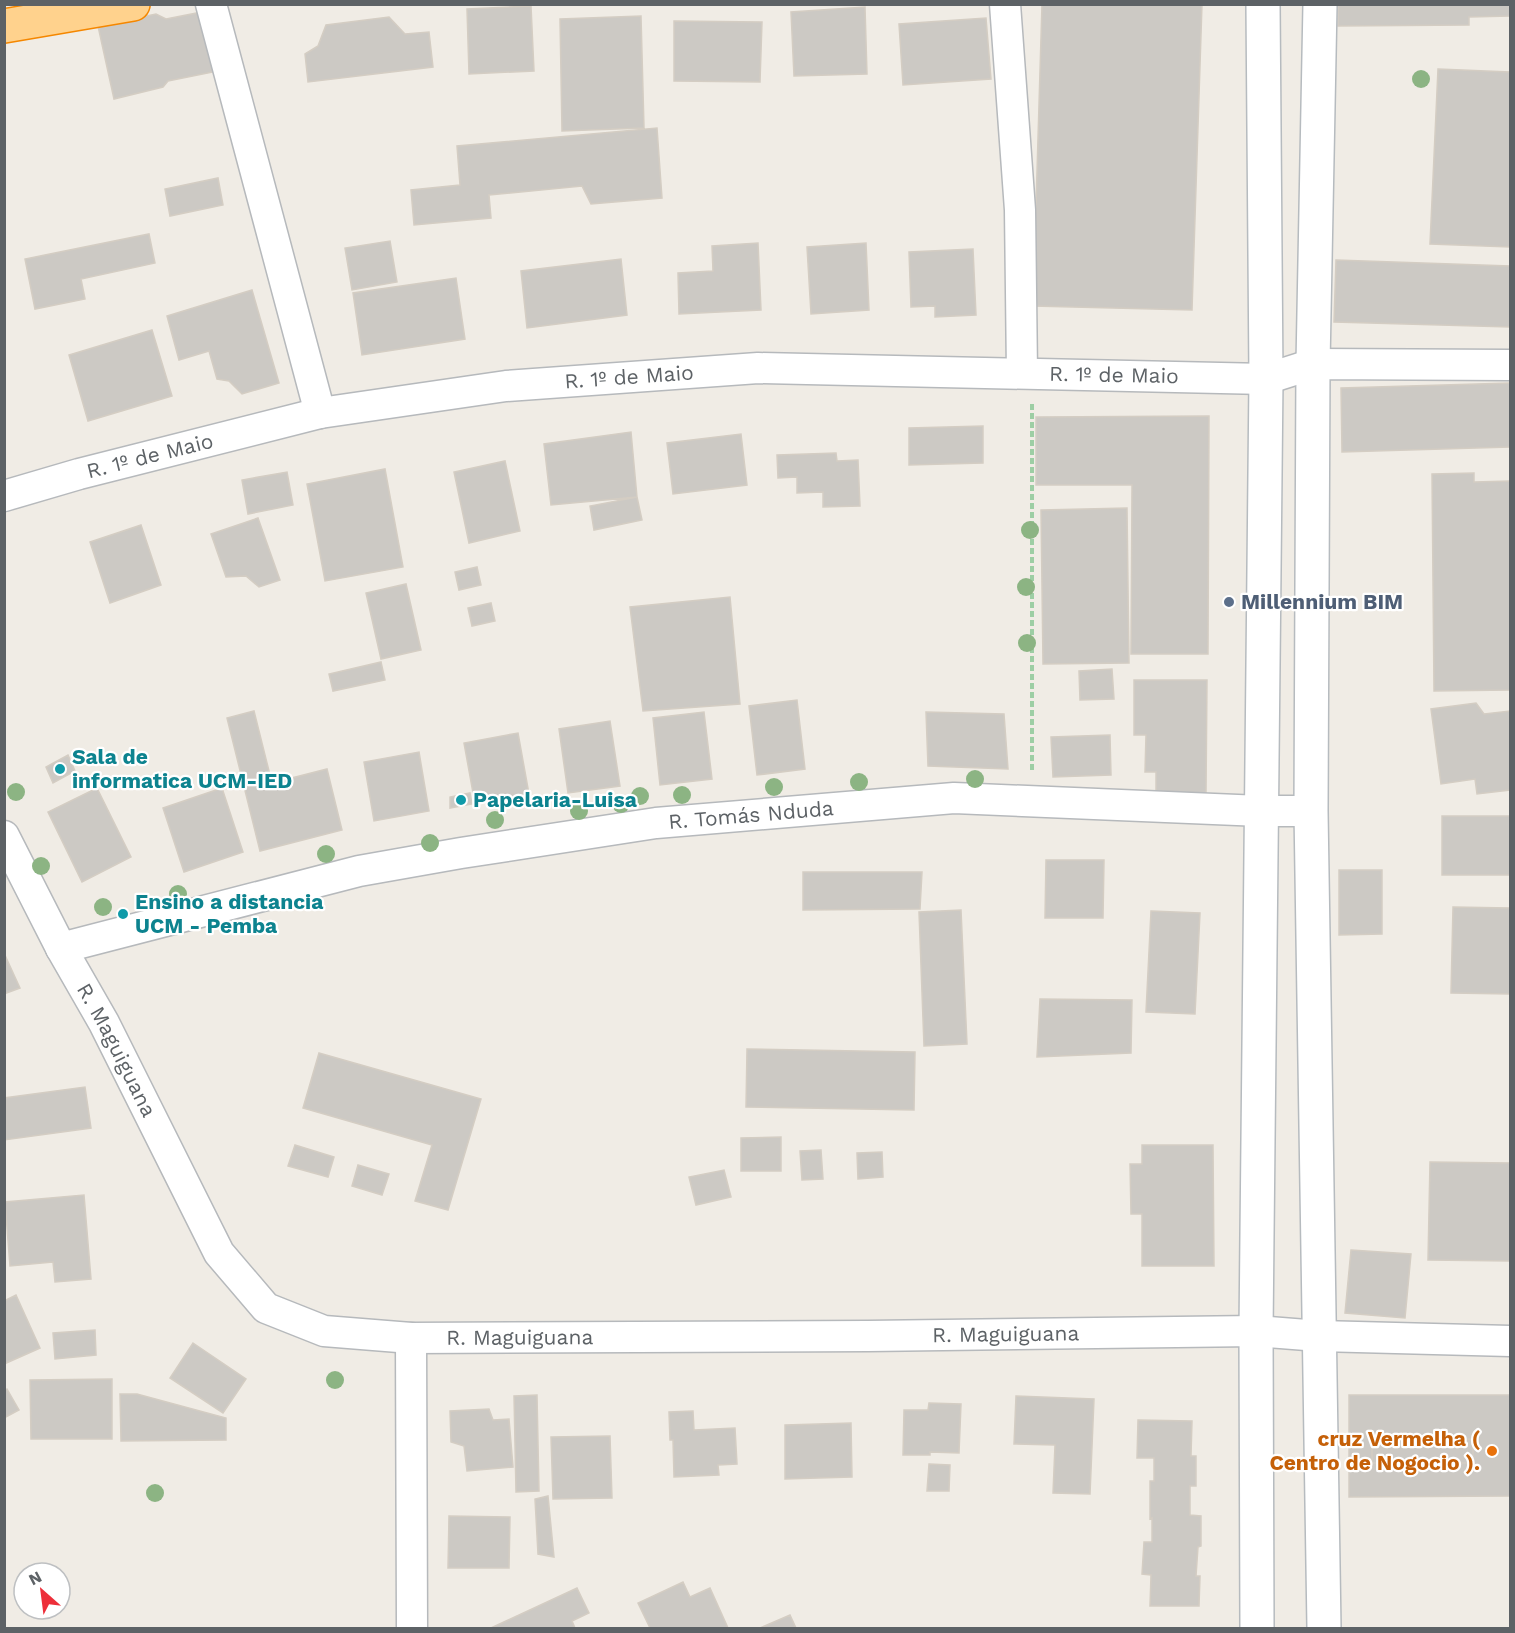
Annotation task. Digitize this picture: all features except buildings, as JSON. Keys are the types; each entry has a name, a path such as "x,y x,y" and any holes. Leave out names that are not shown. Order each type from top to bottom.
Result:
{"highway":[{"path":"4,26 133,4"}],"street":[{"path":"211,4 320,413"},
{"path":"1005,4 1020,210 1027,385"},
{"path":"1257,1629 1256,1331 1266,379 1263,4"},
{"path":"1320,4 1313,364 1311,811 1324,1629"},
{"path":"1313,364 1510,365"},
{"name":"R. 1º de Maio","path":"4,496 79,474 320,413 506,386 758,368 1027,385 1266,379 1313,364"},
{"name":"R. Tomás Nduda","path":"61,948 359,871 656,823 954,798 1261,811 1311,811"},
{"name":"R. Maguiguana","path":"4,836 61,948 104,1023 219,1253 266,1308 324,1331 411,1338 1256,1331 1319,1336 1510,1341"},
{"path":"411,1338 412,1629"}],"path":[{"path":"1027,385 1032,801"}],"place":[{"name":"Millennium BIM","path":"1229,602"},
{"name":"Sala de informatica UCM-IED","path":"60,769"},
{"name":"Papelaria-Luisa","path":"461,800"},
{"name":"Ensino a distancia UCM - Pemba","path":"123,914"},
{"name":"cruz Vermelha ( Centro de Nogocio ).","path":"1492,1451"}]}
